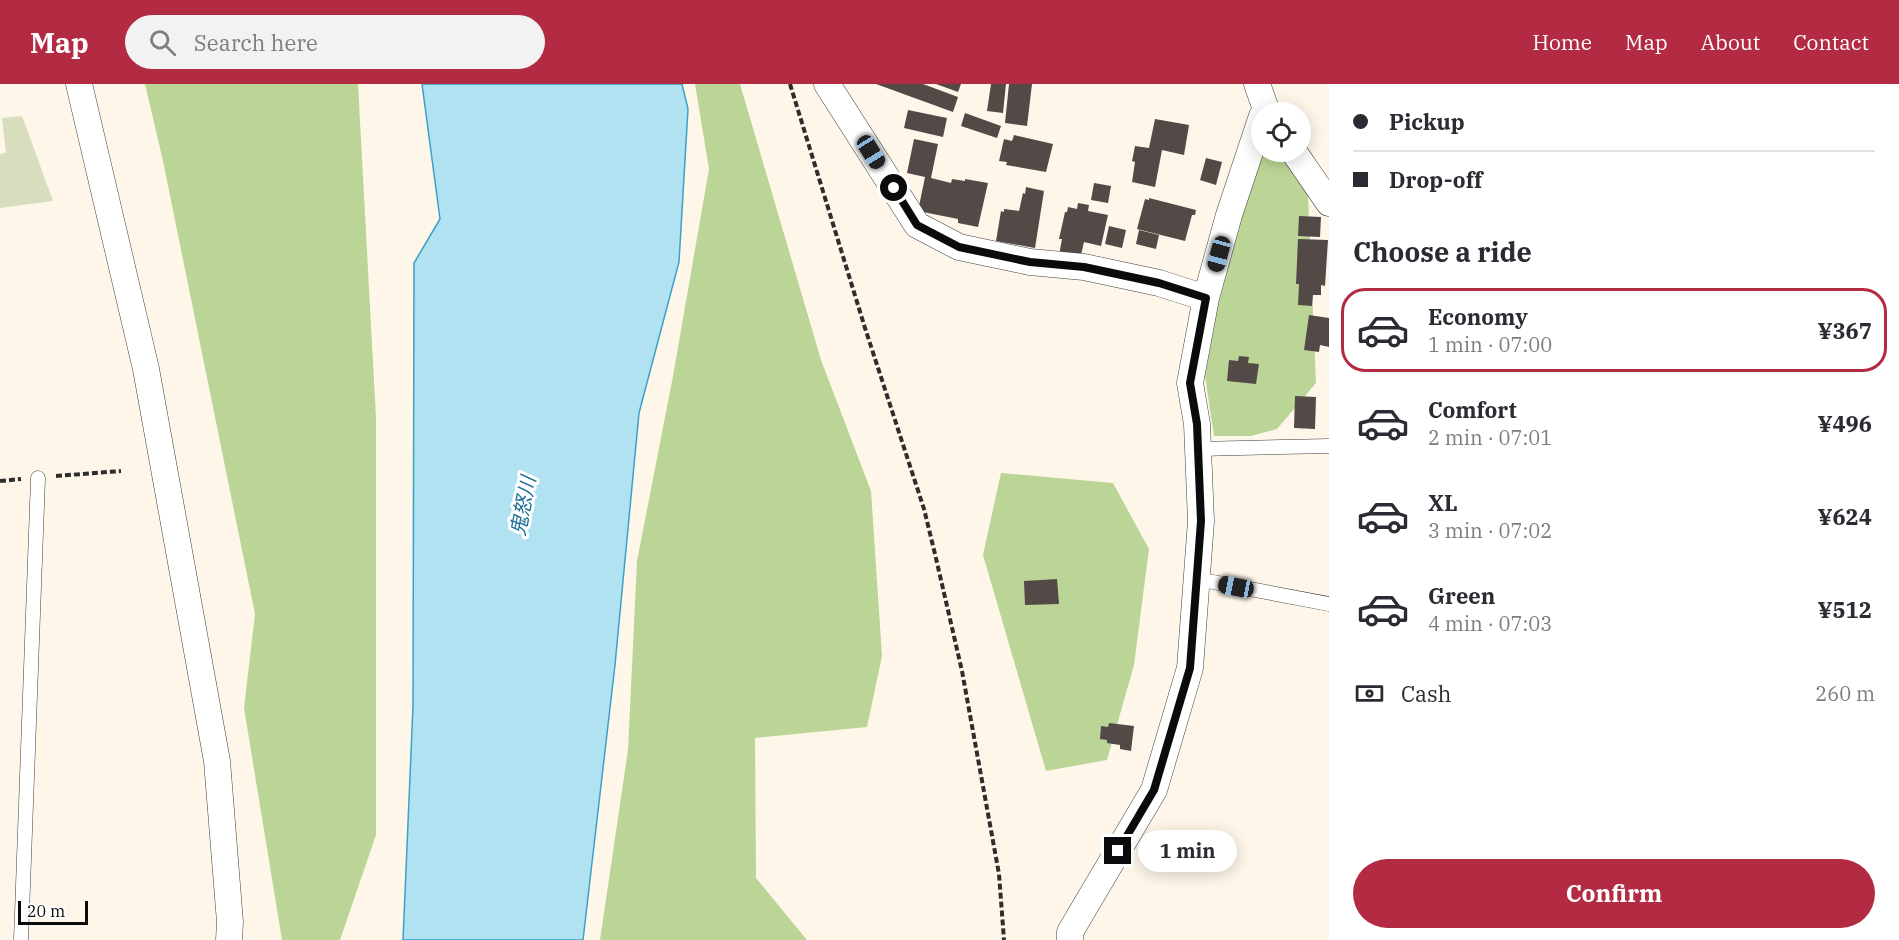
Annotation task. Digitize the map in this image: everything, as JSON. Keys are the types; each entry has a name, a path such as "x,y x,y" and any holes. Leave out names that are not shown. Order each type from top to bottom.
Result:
{"street":[{"path":"79,84 146,369 217,761 230,922 229,940"},
{"path":"827,84 917,225 959,247 1030,262 1095,269 1159,283 1206,298"},
{"path":"1257,84 1262,102"},
{"path":"1070,940 1070,932 1154,790 1190,668 1201,521 1197,424 1190,383 1206,298 1229,215 1251,150"},
{"path":"1301,162 1329,202"}],"lane":[{"path":"1198,449 1329,446"},
{"path":"21,940 39,477"},
{"path":"1197,579 1329,604"}],"path":[{"path":"790,84 865,328 924,509 936,554 962,671 999,874 1004,940"},
{"path":"0,481 121,471"}],"green space":[{"path":"145,84 358,84 376,418 376,835 340,940 282,940 244,708 255,614 163,161"},
{"path":"695,84 740,84 821,360 871,491 882,656 867,727 755,738 756,878 807,940 600,940 628,750 637,561 673,376 709,169"},
{"path":"22,116 53,201 0,208 0,154 6,153 2,118"},
{"path":"1256,162 1286,162 1308,195 1316,383 1277,429 1251,436 1214,436 1205,376 1222,283"},
{"path":"1001,473 1113,483 1149,549 1134,665 1107,760 1046,771 983,555"}],"water":[{"name":"鬼怒川","path":"422,84 682,84 688,109 679,262 639,413 615,665 583,940 403,940 413,706 414,263 440,219"}],"building":[{"path":"876,84 923,84 958,97 953,112"},
{"path":"936,84 961,84 958,92"},
{"path":"991,84 1006,84 1003,113 987,111"},
{"path":"1009,84 1032,84 1027,126 1005,123"},
{"path":"908,110 947,118 943,137 904,128"},
{"path":"965,113 1001,126 997,138 961,126"},
{"path":"1155,119 1189,125 1184,155 1162,150 1155,187 1132,182 1135,162 1132,161 1135,146 1149,148"},
{"path":"1014,135 1053,144 1046,172 1006,165 1007,162 999,161 1004,139 1012,141"},
{"path":"914,139 938,144 931,178 951,183 952,179 965,181 965,179 988,183 978,227 958,223 958,219 918,211 925,177 907,173"},
{"path":"1206,158 1222,162 1216,185 1200,180"},
{"path":"1094,183 1111,186 1108,203 1091,200"},
{"path":"1026,187 1044,191 1035,248 996,241 1001,211 1004,212 1004,209 1019,211"},
{"path":"1149,198 1196,210 1195,215 1192,215 1185,241 1137,229 1145,199 1149,200"},
{"path":"1078,203 1089,205 1088,211 1108,215 1101,246 1084,242 1080,259 1059,255 1062,239 1059,239 1065,212 1068,207 1077,209"},
{"path":"1299,216 1321,217 1320,237 1298,236"},
{"path":"1109,226 1126,230 1122,248 1105,244"},
{"path":"1139,230 1159,235 1156,249 1136,244"},
{"path":"1298,239 1328,240 1325,286 1321,285 1321,295 1313,295 1312,306 1298,305 1299,284 1296,284"},
{"path":"1309,315 1329,318 1329,347 1320,345 1319,352 1304,350"},
{"path":"1239,356 1249,357 1248,363 1259,364 1256,384 1227,381 1229,360 1238,361"},
{"path":"1295,396 1316,397 1315,429 1294,428"},
{"path":"1057,579 1059,604 1025,605 1024,581"},
{"path":"1109,723 1134,726 1131,751 1120,749 1120,745 1107,743 1107,740 1100,739 1101,726 1108,727"}],"route":[{"path":"894,188 917,225 959,247 1030,262 1084,267 1159,283 1206,298 1190,383 1197,424 1201,521 1190,668 1154,790 1118,851"}]}
